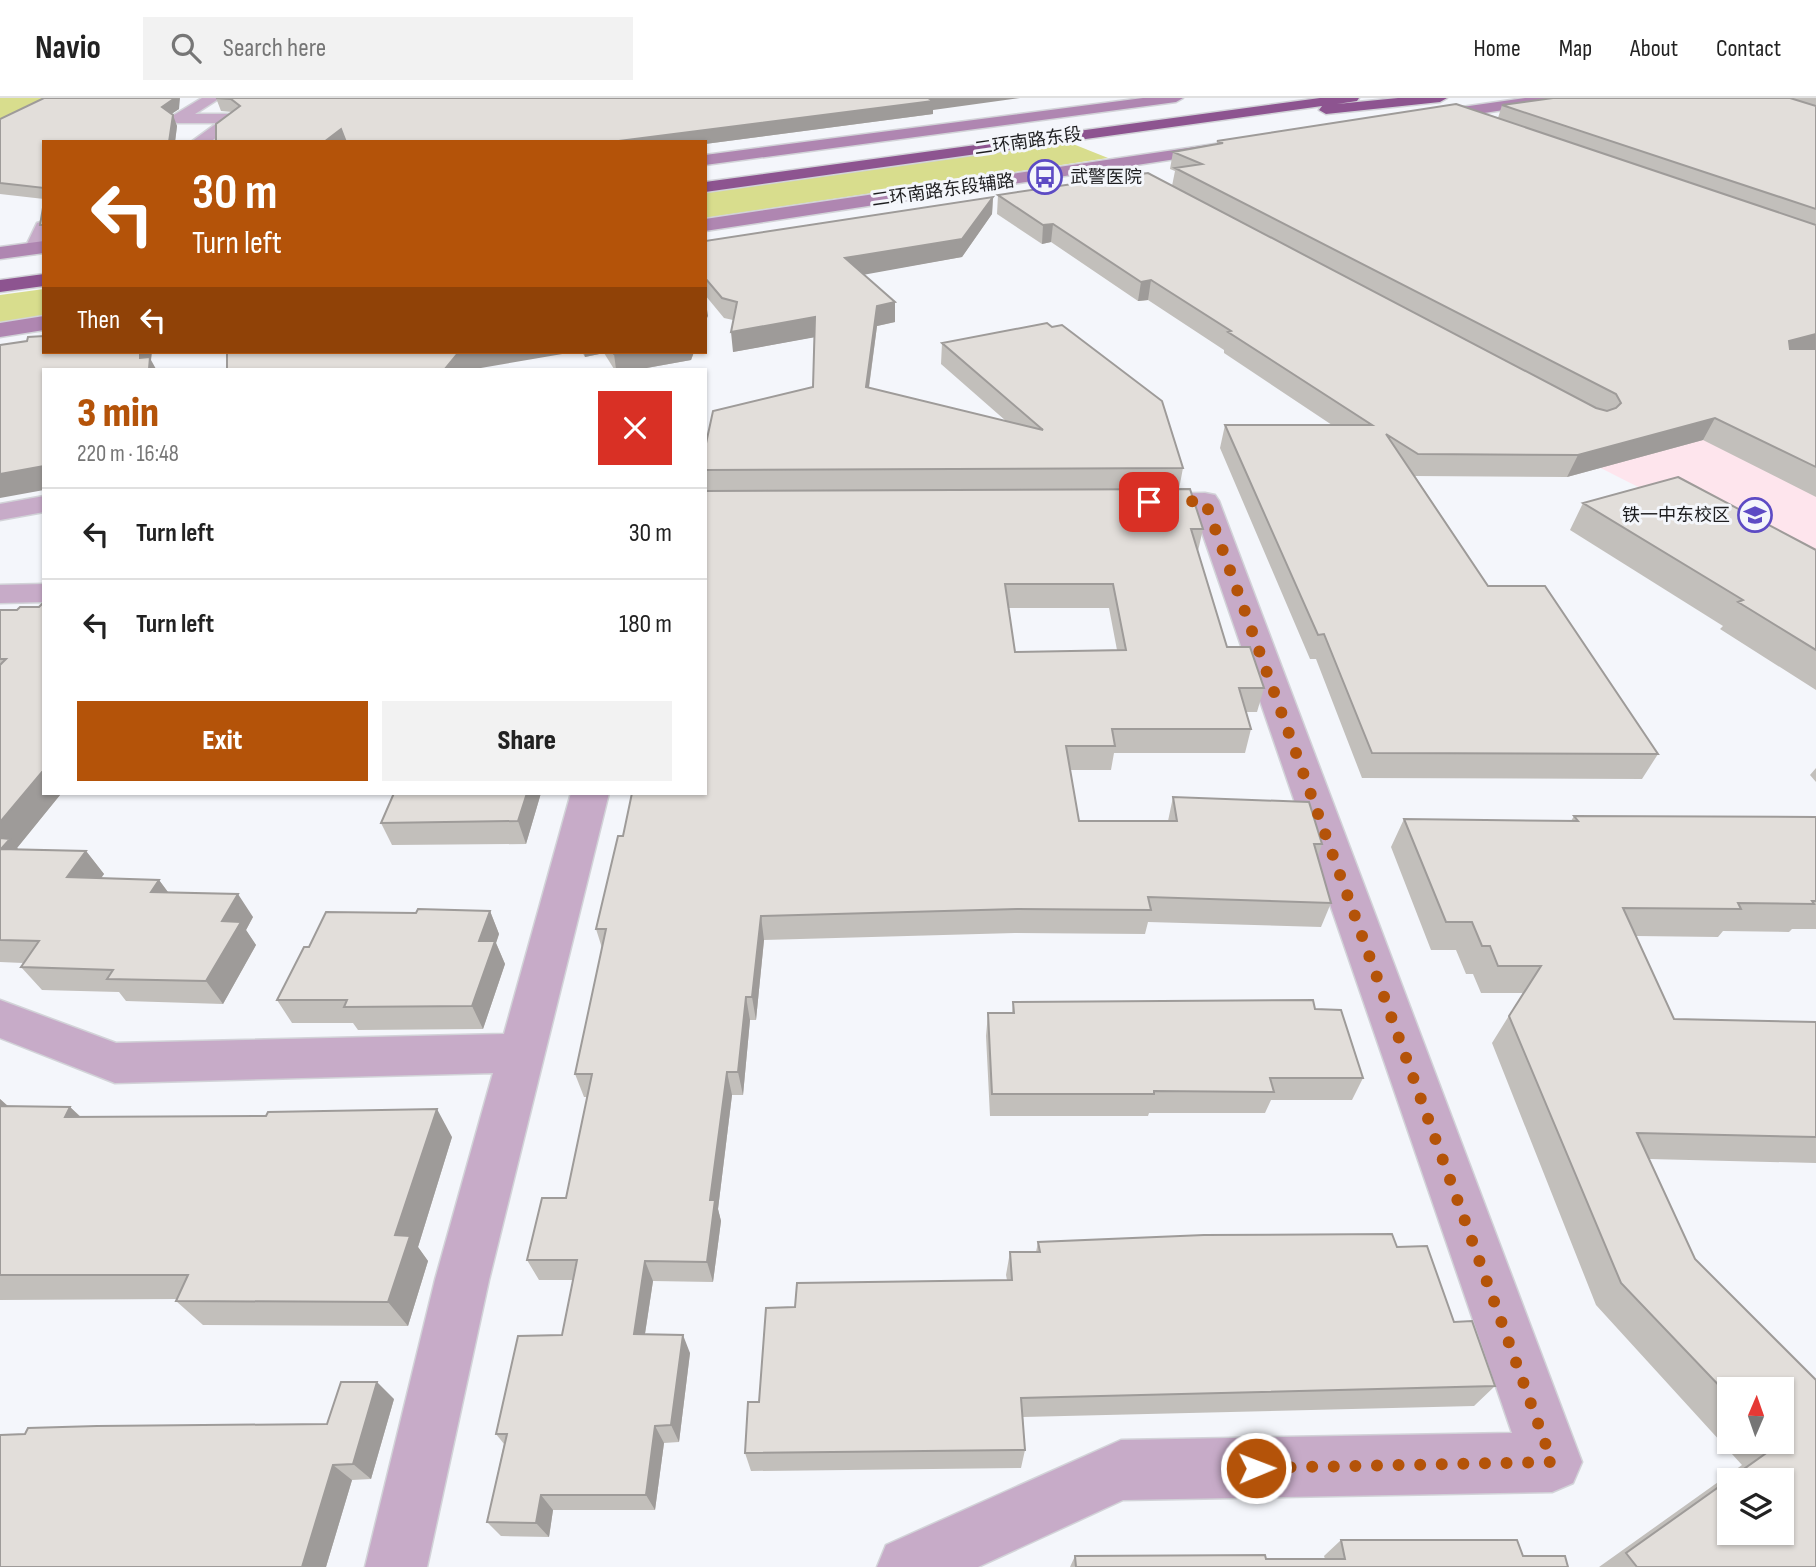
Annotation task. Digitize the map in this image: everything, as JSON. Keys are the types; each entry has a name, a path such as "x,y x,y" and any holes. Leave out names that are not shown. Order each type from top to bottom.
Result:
{"highway":[{"name":"二环南路东段","path":"707,170 1039,120 1253,98"},
{"name":"二环南路东段","path":"707,187 1190,106 1352,98"},
{"path":"1190,106 1322,110 1440,98"},
{"path":"0,265 41,251"},
{"path":"0,286 42,280"}],"main road":[{"path":"1399,122 1555,98"},
{"path":"1001,103 1039,120"},
{"path":"707,160 1039,120"},
{"name":"二环南路东段辅路","path":"707,225 1235,146"},
{"path":"0,253 41,251"},
{"path":"0,330 42,323"}],"street":[{"path":"201,140 234,119 177,118 213,98"},
{"path":"1453,113 1495,128"},
{"path":"1116,164 1195,207"},
{"path":"908,1567 1121,1470 1552,1462 1205,501 1108,502"},
{"path":"0,512 42,504"},
{"path":"0,594 42,593"},
{"path":"396,1567 462,1280 589,795"},
{"path":"0,1019 115,1063 523,1053"}],"shaded area":[{"name":"铁一中东校区","path":"1816,385 1816,577 1573,454"}],"green space":[{"path":"0,98 53,98 0,125"},
{"path":"1063,140 1108,158 707,218 707,192"},
{"path":"42,289 42,317 0,323 0,295"}],"building":[{"path":"44,98 175,98 162,107 173,115 169,140 42,140 42,188 0,183 0,119"},
{"path":"216,98 928,98 933,101 627,140 345,140 341,129 327,140 216,140 216,124 240,106 231,99"},
{"path":"1553,98 1790,98 1816,106 1816,209 1502,105"},
{"path":"1456,104 1816,225 1816,334 1789,341 1790,349 1816,349 1816,467 1715,418 1578,455 1418,454 1386,434 1488,586 1545,586 1658,754 1372,753 1324,634 1318,635 1225,425 1372,425 1151,280 1141,282 1053,224 1043,225 998,195 1148,173 1596,408 1607,411 1616,408 1621,403 1616,394 1175,168 1202,164 1173,152 1223,143 1217,141"},
{"path":"993,197 962,239 845,258 895,302 877,306 866,387 1043,430 942,343 1047,323 1052,327 1062,325 1162,401 1183,468 707,470 707,439 713,411 813,387 815,317 731,332 737,302 722,298 707,280 707,241"},
{"path":"42,336 42,354 140,354 140,358 150,357 149,368 42,368 42,466 0,474 0,345 27,341 28,337"},
{"path":"227,354 457,354 446,368 227,368"},
{"path":"1678,477 1816,550 1816,650 1738,602 1743,600 1583,503"},
{"path":"1190,489 1203,529 1191,529 1227,647 1250,647 1264,688 1239,688 1251,729 1112,729 1115,746 1066,746 1079,821 1177,821 1173,797 1309,802 1322,844 1314,844 1331,903 1148,897 1151,910 1017,909 761,916 752,997 746,997 738,1072 727,1072 710,1200 715,1200 707,1262 645,1261 634,1334 683,1335 671,1425 655,1426 646,1495 541,1495 536,1523 487,1522 507,1434 496,1434 518,1336 562,1335 577,1260 527,1260 542,1198 566,1198 592,1074 575,1074 606,929 596,929 618,836 623,836 632,795 707,795 707,491","holes":["1005,584 1113,584 1126,650 1015,652"]},
{"path":"42,604 42,772 0,822 0,665 6,659 0,659 0,610 39,607"},
{"path":"393,795 526,795 518,821 381,823"},
{"path":"1574,816 1816,817 1814,904 1738,903 1741,909 1623,908 1674,1019 1816,1022 1816,1137 1637,1133 1695,1259 1816,1380 1816,1567 1637,1567 1626,1553 1717,1488 1717,1545 1794,1545 1794,1468 1745,1468 1765,1454 1794,1454 1794,1377 1717,1377 1717,1383 1621,1283 1509,1016 1541,966 1498,966 1490,946 1482,946 1472,922 1446,922 1404,819 1578,821"},
{"path":"0,838 10,839 1,849 86,851 67,877 159,880 151,892 238,894 222,921 241,922 206,981 107,979 113,970 21,967 39,941 0,940"},
{"path":"418,909 490,911 479,941 495,941 472,1006 344,1007 347,1000 277,1000 304,947 309,947 326,912 416,913"},
{"path":"1313,1000 1315,1009 1341,1010 1363,1078 1270,1078 1274,1092 992,1094 988,1013 1014,1013 1013,1002"},
{"path":"0,1106 70,1107 65,1117 266,1116 268,1112 437,1109 395,1235 410,1236 388,1302 176,1301 188,1275 0,1275"},
{"path":"1392,1234 1397,1247 1427,1246 1454,1322 1472,1321 1495,1386 1021,1398 1025,1450 745,1453 748,1402 759,1402 766,1308 795,1307 797,1283 1012,1280 1010,1252 1040,1252 1038,1242 1204,1235"},
{"path":"341,1382 377,1382 353,1464 333,1465 302,1567 0,1567 0,1435 25,1434 28,1428 327,1424"},
{"path":"1341,1540 1517,1540 1523,1556 1565,1556 1568,1567 1076,1567 1075,1556 1265,1555 1266,1559 1345,1559"}],"place":[{"name":"武警医院","path":"1045,177"},
{"name":"铁一中东校区","path":"1755,515"}],"route":[{"path":"1149,502 1205,501 1552,1462 1256,1468"}]}
